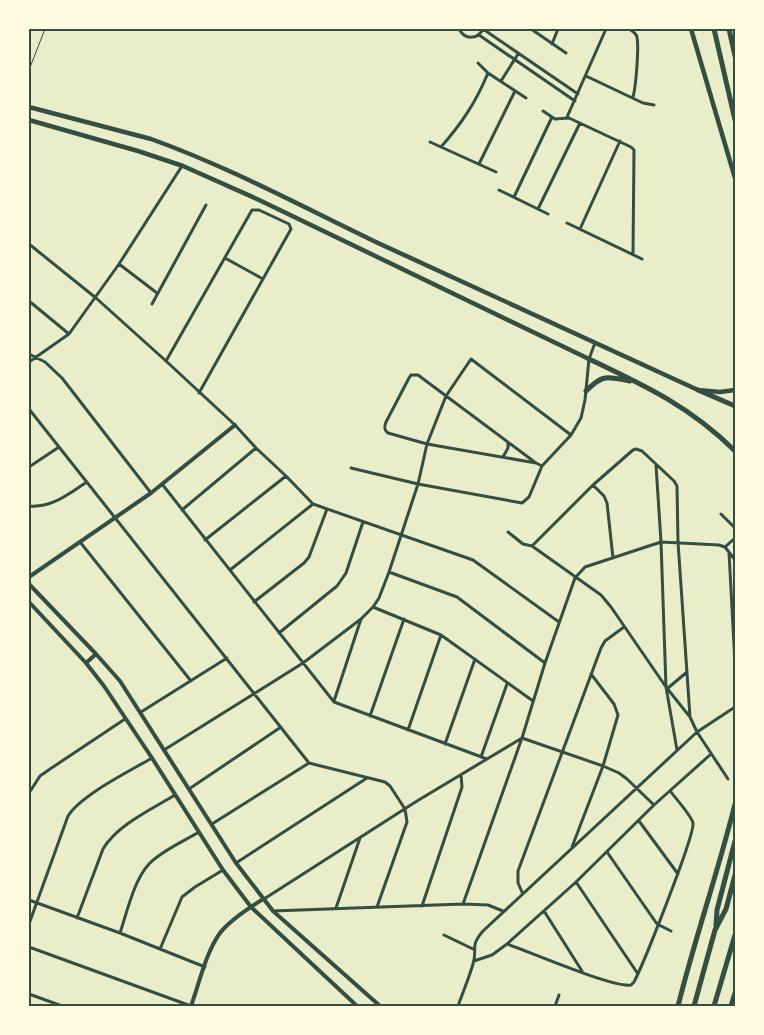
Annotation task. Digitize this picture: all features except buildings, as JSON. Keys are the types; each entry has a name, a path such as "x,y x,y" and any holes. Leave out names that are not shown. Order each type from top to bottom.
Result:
{"highway":[{"path":"714,29 735,120"},
{"path":"729,29 735,56"},
{"path":"589,359 638,382 698,417 735,450"},
{"path":"586,391 596,381 607,376 638,382"},
{"path":"698,390 735,406"},
{"path":"678,1006 694,944 723,854 735,804"},
{"path":"694,1006 715,930 717,910 735,841"},
{"path":"715,930 726,909 735,875"},
{"path":"714,1006 735,935"},
{"path":"731,1006 735,993"}],"main road":[{"path":"691,29 735,178"},
{"path":"29,107 151,139 182,151 501,301 596,342 698,390 720,392 735,390"},
{"path":"29,120 138,151 182,166 230,187 589,359"},
{"path":"29,577 151,493 234,425"},
{"path":"29,584 120,681 236,863 263,899 273,911 380,1006"},
{"path":"29,602 86,663 152,758 223,870 251,907 357,1006"},
{"path":"86,663 96,654"},
{"path":"191,1006 219,934 263,899"}],"street":[{"path":"460,29 462,34 474,38 483,29 578,94"},
{"path":"531,29 566,53"},
{"path":"552,44 558,29"},
{"path":"567,117 606,29"},
{"path":"629,29 634,32 637,40 633,96"},
{"path":"479,35 574,101"},
{"path":"501,81 518,54"},
{"path":"478,63 526,98"},
{"path":"441,147 467,116 488,72"},
{"path":"586,76 633,96 643,103 654,105"},
{"path":"479,164 515,91"},
{"path":"543,110 552,117 558,119 567,117 631,146 635,153 632,254"},
{"path":"514,197 552,117"},
{"path":"538,209 580,123"},
{"path":"430,142 496,172"},
{"path":"580,229 620,142"},
{"path":"29,362 69,334 119,264 182,166"},
{"path":"499,190 548,214"},
{"path":"152,304 206,205"},
{"path":"166,361 252,210 259,210 289,224 291,228 199,393"},
{"path":"567,223 642,259"},
{"path":"29,244 96,298 166,361 234,425 313,504 473,560 559,622"},
{"path":"225,258 263,279"},
{"path":"119,264 157,294"},
{"path":"29,301 69,334"},
{"path":"351,468 418,484 522,503 529,497 542,466 571,435 581,418 589,359 596,342"},
{"path":"29,354 45,362 62,378 151,493"},
{"path":"164,750 303,664 361,619 373,607 379,598 402,535 418,484 427,444 446,396 471,359 571,435"},
{"path":"536,463 427,444 388,433 384,426 411,375 418,375 542,466"},
{"path":"29,411 309,763 385,782 390,786 405,809 407,822 377,908"},
{"path":"503,457 508,448 508,442"},
{"path":"29,467 59,447"},
{"path":"182,510 256,448"},
{"path":"532,546 593,485 636,449 642,450 674,481 676,486 690,718"},
{"path":"656,465 667,687 677,751"},
{"path":"205,540 286,476"},
{"path":"29,506 45,506 56,502 87,482"},
{"path":"162,484 334,702 487,760"},
{"path":"593,485 604,496 607,503 613,558"},
{"path":"230,570 313,504"},
{"path":"254,602 309,557 327,510"},
{"path":"721,514 735,528"},
{"path":"279,633 342,580 363,522"},
{"path":"508,532 523,544 532,546 600,595 611,607 624,628 690,718 728,779"},
{"path":"724,547 735,538"},
{"path":"80,542 191,681"},
{"path":"463,904 522,738 532,701 575,578 585,568 661,542 719,545 735,557"},
{"path":"729,552 735,664"},
{"path":"389,572 457,597 545,663"},
{"path":"373,607 440,635 532,701"},
{"path":"334,702 361,619"},
{"path":"370,716 404,619"},
{"path":"523,893 518,883 518,871 591,674 605,641 624,628"},
{"path":"408,730 440,635"},
{"path":"140,712 227,658"},
{"path":"445,744 475,659"},
{"path":"667,687 687,672"},
{"path":"572,848 603,766 618,715 614,704 591,674"},
{"path":"480,757 507,684"},
{"path":"458,1006 474,961 473,948 478,937 502,911 697,732 735,707"},
{"path":"29,793 40,776 125,719"},
{"path":"189,788 281,728"},
{"path":"522,738 603,766 623,776 654,805"},
{"path":"263,899 522,738"},
{"path":"474,961 492,955 508,944 576,882 654,805 671,792 711,754"},
{"path":"29,924 72,808 85,798 152,758"},
{"path":"212,824 309,763"},
{"path":"422,906 462,788 461,775"},
{"path":"236,863 368,778"},
{"path":"508,944 622,985 631,985 638,974 678,874 693,828 692,820 671,792"},
{"path":"77,918 102,849 107,842 120,830 175,794"},
{"path":"639,821 678,874"},
{"path":"120,933 139,880 150,862 199,832"},
{"path":"336,908 360,837"},
{"path":"607,852 657,924 671,931"},
{"path":"160,949 182,897 223,870"},
{"path":"576,882 638,974"},
{"path":"29,900 120,933 205,967"},
{"path":"273,911 463,904 488,905 502,911"},
{"path":"544,911 583,972"},
{"path":"444,935 473,948"},
{"path":"29,946 191,1006"},
{"path":"29,994 62,1006"},
{"path":"554,1006 559,995"}],"lane":[{"path":"29,70 45,29"}]}
